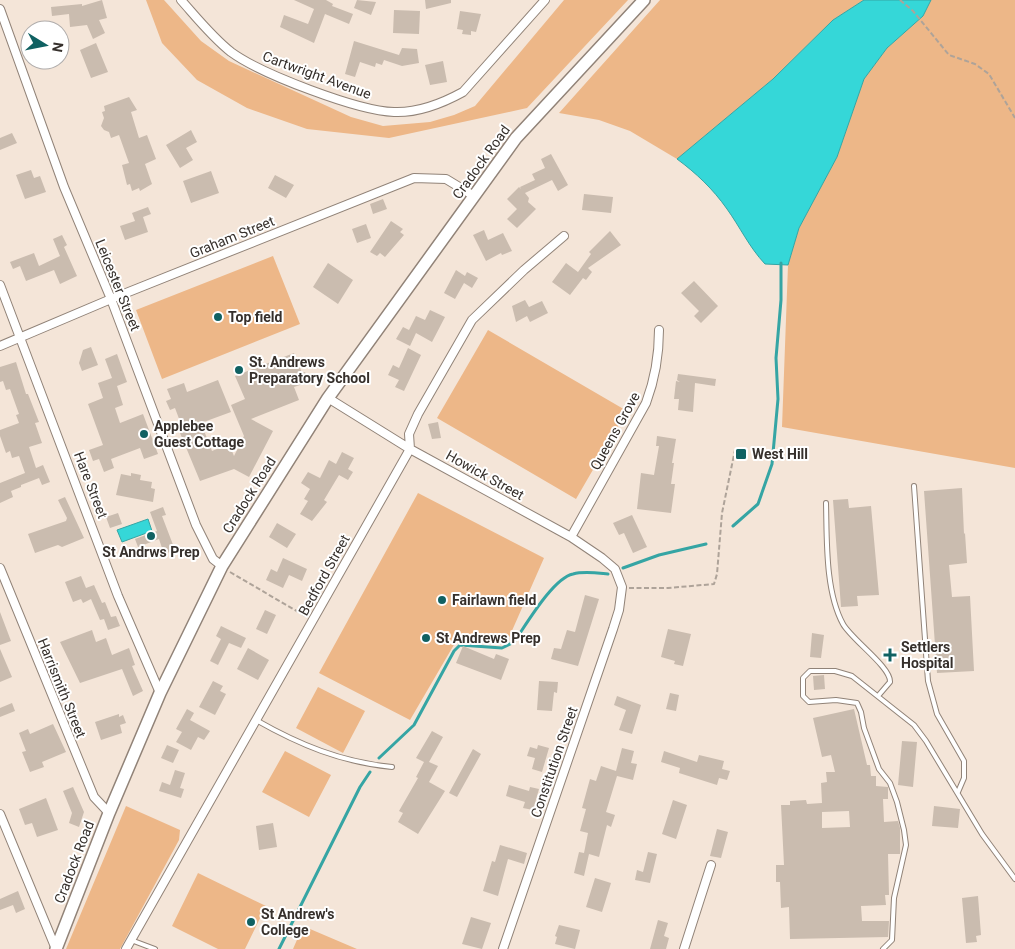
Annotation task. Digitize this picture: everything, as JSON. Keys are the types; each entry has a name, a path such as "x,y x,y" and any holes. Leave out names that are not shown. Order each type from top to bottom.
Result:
{"main road":[{"name":"Cradock Road","path":"56,949 110,812 160,693 222,566 328,398 516,138 644,0"}],"street":[{"name":"Cartwright Avenue","path":"181,0 216,38 247,62 357,106 395,112 418,109 447,101 463,92 545,0"},
{"name":"Leicester Street","path":"0,10 64,187 111,298 196,525 213,559 222,566"},
{"name":"Graham Street","path":"0,346 111,298 414,178 446,179 474,196"},
{"name":"Bedford Street","path":"126,949 410,448 409,434 418,414 472,320 524,270 564,236"},
{"name":"Hare Street","path":"0,285 118,596 160,693"},
{"name":"Queens Grove","path":"570,536 646,403 653,385 659,352 659,330"},
{"name":"Howick Street","path":"328,398 410,448 570,536 602,558 614,569 622,585"},
{"name":"Harrismith Street","path":"0,568 94,797 110,812"},
{"name":"Constitution Street","path":"503,949 613,629 619,610 622,585"},
{"path":"0,814 56,949"},
{"path":"684,949 711,864"}],"lane":[{"path":"914,486 928,681 935,709 964,761 964,778 958,792"},
{"path":"826,503 828,566 838,614 852,636 888,672 890,682 878,696"},
{"path":"883,949 892,940 894,898 906,845 898,802 890,783 879,770 857,703 836,700 809,702 802,696 803,678 810,671 843,672 858,681 914,725 958,792 982,834 1015,879"},
{"path":"255,720 302,745 327,754 362,764 392,767"},
{"path":"131,940 155,949"}],"path":[{"path":"900,0 913,11 949,55 975,64 990,74 1015,118"},
{"path":"622,585 644,589 714,584 718,574 724,504 735,450"},
{"path":"222,566 313,621"}],"shaded area":[{"path":"146,0 164,0 201,41 229,61 351,117 383,126 430,122 475,106 564,0 628,0 527,108 389,138 307,129 247,108 197,80 162,43"},
{"path":"660,0 864,0 833,20 773,79 677,159 630,131 599,120 559,113"},
{"path":"931,0 1015,0 1015,468 782,427 788,265 799,228 837,157 864,79 887,48 923,16"},
{"name":"Top field","path":"273,256 300,324 162,379 136,310"},
{"path":"488,330 627,411 576,499 437,418"},
{"name":"Fairlawn field","path":"418,493 544,558 507,642 455,643 410,720 319,673"},
{"path":"318,687 365,711 343,753 296,728"},
{"path":"285,751 331,775 309,817 262,792"},
{"path":"126,806 180,830 179,840 120,949 66,949"},
{"path":"198,873 266,906 245,949 218,949 172,926"},
{"path":"303,926 357,949 293,949"}],"water":[{"path":"864,0 931,0 923,16 887,48 864,79 837,157 799,228 788,265 765,264 716,195 677,159 773,79 833,20"},
{"path":"148,519 152,531 122,542 117,530"}],"building":[{"path":"102,0 107,18 99,20 105,33 93,39 87,25 70,27 69,14 52,16 51,7 82,4 82,6"},
{"path":"294,0 326,0 333,4 332,6 353,14 349,24 325,14 314,43 280,27 284,15 308,24 314,9"},
{"path":"357,0 376,2 371,15 354,8"},
{"path":"425,0 451,0 451,3 426,9"},
{"path":"394,10 420,11 419,34 393,33"},
{"path":"460,11 481,14 476,32 471,31 471,35 462,34 463,30 457,29"},
{"path":"354,41 399,55 402,48 417,49 419,63 402,66 384,60 382,65 376,63 375,67 360,62 355,77 345,74"},
{"path":"96,43 108,72 91,78 80,50"},
{"path":"443,61 447,82 430,85 425,65"},
{"path":"129,97 137,110 131,112 139,138 147,135 156,159 145,164 152,184 140,191 139,188 132,191 130,184 127,185 122,165 129,163 119,135 111,138 109,132 101,126 104,118 102,112 105,111 104,106"},
{"path":"191,130 197,142 186,148 193,160 180,168 166,145"},
{"path":"12,133 17,143 0,150 0,138"},
{"path":"551,154 568,185 558,191 552,180 525,193 529,198 528,202 536,209 517,228 507,219 517,209 507,199 519,187 521,189 520,187 535,180 532,174 545,168 541,159"},
{"path":"31,170 34,178 40,176 46,192 25,199 16,175"},
{"path":"211,171 219,193 191,203 183,181"},
{"path":"275,175 294,185 286,198 268,188"},
{"path":"584,194 613,197 611,213 582,210"},
{"path":"383,199 387,209 373,214 370,204"},
{"path":"148,207 151,214 143,217 148,232 125,240 120,226 135,221 132,213"},
{"path":"391,221 403,229 400,232 404,235 385,257 380,253 377,256 370,252"},
{"path":"366,224 371,238 357,243 352,229"},
{"path":"484,230 488,240 503,233 512,251 502,255 501,253 486,261 473,235"},
{"path":"610,231 621,245 588,268 592,272 586,280 583,278 570,295 552,282 566,263 578,272 591,254 589,252"},
{"path":"62,235 67,245 64,247 77,276 60,284 54,270 26,281 20,266 13,269 10,262 34,253 39,266 60,256 53,239"},
{"path":"328,263 353,280 338,304 313,287"},
{"path":"456,270 465,276 467,272 478,278 472,288 464,283 455,299 444,293"},
{"path":"694,281 718,306 701,323 694,316 699,311 681,293"},
{"path":"525,300 529,307 542,301 548,313 530,322 527,316 516,322 512,306"},
{"path":"430,310 445,317 432,342 416,333 410,346 396,339 403,327 409,330 416,316 425,320"},
{"path":"91,347 98,365 82,371 79,363 83,350"},
{"path":"408,348 421,355 404,391 395,387 399,380 388,375 393,365 399,368"},
{"path":"294,353 302,373 305,372 309,382 294,387 299,400 251,419 273,431 249,477 234,469 200,481 180,433 184,432 175,408 170,410 166,401 171,399 167,389 184,383 187,392 218,380 231,412 201,423 212,451 229,444 234,456 244,436 231,405 245,399 235,376"},
{"path":"117,354 127,382 117,386 123,405 115,408 120,423 143,414 158,454 144,459 140,448 111,459 114,468 104,472 99,459 93,461 89,450 103,445 88,404 103,398 98,383 112,378 105,359"},
{"path":"16,362 26,394 28,394 39,422 35,423 42,443 29,447 36,468 43,465 50,482 42,485 39,478 21,485 21,487 11,491 13,497 0,503 0,483 25,473 19,456 12,458 10,451 6,453 0,436 0,430 19,423 16,415 19,414 10,389 6,390 3,381 0,382 0,367"},
{"path":"678,374 716,379 715,386 695,383 693,412 678,410 679,399 674,399 676,381 680,382 677,380"},
{"path":"438,422 441,438 432,439 428,424"},
{"path":"657,436 676,439 672,463 674,463 671,484 675,484 671,513 637,509 641,473 654,475 659,446 656,446"},
{"path":"342,452 354,458 348,469 353,472 348,480 339,475 324,500 327,502 312,521 300,514 308,501 304,499 310,489 301,483 308,472 320,478 329,460 336,464"},
{"path":"131,473 141,475 140,480 152,482 151,488 155,489 153,502 116,495 121,474 131,476"},
{"path":"962,488 967,563 949,565 952,597 970,596 974,671 937,673 924,491"},
{"path":"65,497 84,538 62,547 58,545 35,553 28,534 66,521 67,518 58,500"},
{"path":"848,499 849,508 871,506 879,595 857,596 858,606 841,607 833,500"},
{"path":"163,507 166,515 162,516 175,550 164,554 159,539 138,547 135,539 157,531 150,512"},
{"path":"118,513 122,524 110,528 106,517"},
{"path":"632,515 647,547 633,553 624,533 619,535 613,523"},
{"path":"277,523 296,534 287,548 269,537"},
{"path":"283,558 307,569 302,581 289,575 283,588 266,580 271,569 277,572"},
{"path":"81,576 86,588 94,585 102,603 105,602 111,617 116,616 120,626 108,630 104,619 100,620 91,599 83,603 81,599 73,602 65,582"},
{"path":"585,595 599,599 578,666 551,659 554,648 561,649 567,630 575,632"},
{"path":"265,610 276,615 267,634 256,629"},
{"path":"0,612 11,641 0,645"},
{"path":"221,626 246,638 241,648 229,643 218,665 210,661 221,639 216,636"},
{"path":"668,629 691,634 683,666 674,664 675,661 661,657"},
{"path":"92,630 96,642 106,638 112,655 129,648 135,665 132,666 143,691 133,696 122,669 80,683 60,642"},
{"path":"812,633 824,635 821,658 810,657"},
{"path":"463,646 494,659 496,654 509,659 501,680 456,663"},
{"path":"248,648 269,660 258,680 237,669"},
{"path":"0,649 12,677 0,682"},
{"path":"824,675 825,689 814,690 813,676"},
{"path":"213,681 223,686 220,691 226,694 215,715 199,707"},
{"path":"539,681 558,682 557,693 554,692 552,711 537,710"},
{"path":"670,693 679,695 676,711 666,709"},
{"path":"617,696 641,705 632,734 619,730 626,710 614,705"},
{"path":"12,703 15,711 0,717 0,708"},
{"path":"187,709 194,713 190,720 210,731 204,740 198,737 191,750 176,742 182,732 176,729"},
{"path":"854,709 867,765 870,765 871,776 876,776 876,786 888,787 888,799 883,799 884,822 898,821 900,828 900,854 888,854 889,895 885,895 886,905 861,906 862,921 889,921 888,937 790,939 789,907 781,908 780,882 776,882 776,865 784,865 781,805 790,805 790,801 806,800 807,804 822,803 821,783 827,782 826,772 835,772 831,755 822,757 813,718","holes":["849,811 850,827 822,828 822,812"]},
{"path":"119,714 119,717 123,715 126,723 120,725 122,733 101,740 95,722"},
{"path":"53,724 66,752 42,762 44,767 30,772 22,752 26,751 19,733 28,729 30,734"},
{"path":"432,731 443,737 429,762 438,766 429,782 445,791 418,834 398,822 403,813 399,811 418,778 416,777 424,762 416,758"},
{"path":"902,741 917,742 913,787 898,785"},
{"path":"167,745 179,750 173,763 161,758"},
{"path":"538,745 549,748 542,772 532,769 535,758 527,756 530,747 537,749"},
{"path":"622,748 634,751 631,763 637,764 633,780 617,776 606,812 615,815 611,827 607,825 599,857 589,854 584,876 574,873 579,852 584,853 588,833 580,831 586,809 582,808 590,779 596,781 601,766 616,771"},
{"path":"473,749 481,754 457,797 449,793"},
{"path":"664,751 697,762 699,755 724,761 722,769 730,771 727,780 719,778 717,785 679,773 680,768 661,762"},
{"path":"175,770 185,773 180,788 184,789 181,798 159,791 162,782 170,785"},
{"path":"509,785 529,791 530,787 539,789 533,810 523,808 525,802 506,796"},
{"path":"73,787 84,812 79,827 69,823 72,813 63,791"},
{"path":"46,798 58,830 37,837 32,823 25,825 19,809"},
{"path":"673,800 687,805 676,839 662,834"},
{"path":"934,806 960,809 958,828 932,826"},
{"path":"273,823 277,847 259,850 256,826"},
{"path":"717,829 728,832 721,858 710,856"},
{"path":"500,845 527,853 524,864 508,859 498,896 483,891 492,861 495,862"},
{"path":"648,852 657,854 650,883 635,880 637,870 643,872"},
{"path":"595,878 611,883 602,912 586,907"},
{"path":"18,891 25,909 16,913 13,905 0,910 0,899"},
{"path":"978,896 981,935 976,936 977,942 966,943 962,898"},
{"path":"471,917 491,923 482,949 462,944"},
{"path":"658,920 668,923 664,936 669,938 666,949 650,949"},
{"path":"559,925 580,930 575,949 555,944 557,937 555,936"}],"waterway":[{"path":"733,526 758,504 772,464 778,399 776,358 781,300 781,263"},
{"path":"623,568 659,555 706,544"},
{"path":"379,758 414,725 454,651 460,645 502,648 514,642 540,603 565,577 590,572 608,574"},
{"path":"279,949 360,787 370,772"}],"place":[{"name":"Top field","path":"218,317"},
{"name":"St. Andrews Preparatory School","path":"239,370"},
{"name":"Applebee Guest Cottage","path":"144,434"},
{"name":"West Hill","path":"741,454"},
{"name":"St Andrws Prep","path":"151,536"},
{"name":"Fairlawn field","path":"442,600"},
{"name":"St Andrews Prep","path":"426,638"},
{"name":"Settlers Hospital","path":"890,655"},
{"name":"St Andrew's College","path":"251,922"}]}
